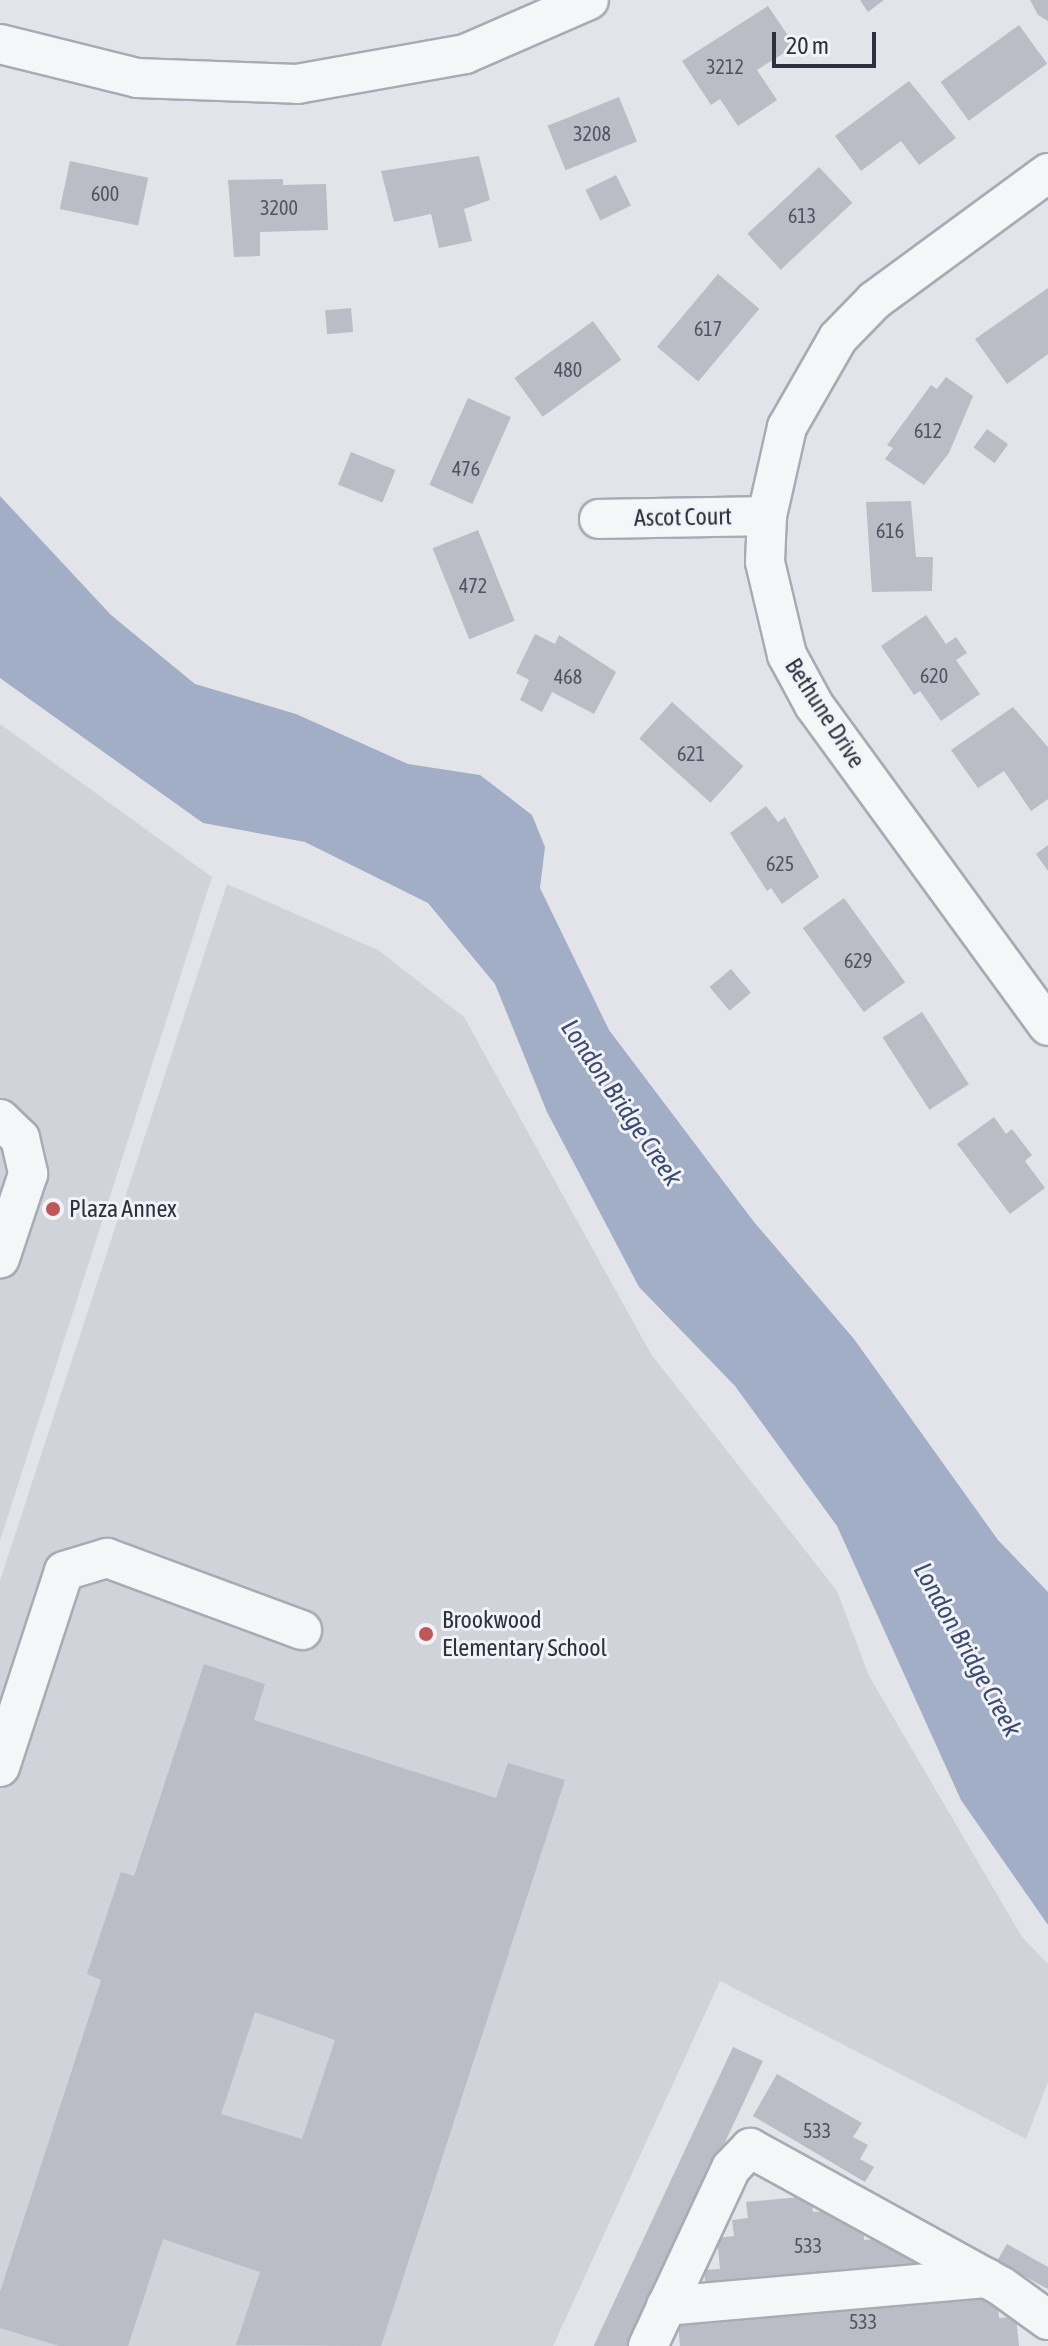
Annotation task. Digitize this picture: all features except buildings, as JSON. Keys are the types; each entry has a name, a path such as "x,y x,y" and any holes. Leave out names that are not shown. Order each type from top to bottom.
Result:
{"street":[{"path":"0,44 137,78 297,84 465,54 589,0"},
{"name":"Bethune Drive","path":"1048,173 874,301 838,338 787,427 767,516 772,610 793,668 823,718 1048,1026"},
{"name":"Ascot Court","path":"599,519 767,516"},
{"path":"0,1119 20,1138 28,1174 0,1258"},
{"path":"0,1767 64,1571 107,1558 302,1630"},
{"path":"648,2346 731,2168 750,2148 987,2278 1039,2313 1033,2346"},
{"path":"666,2306 987,2278"}],"shaded area":[{"name":"Plaza Annex","path":"0,724 212,877 0,1541"},
{"name":"Brookwood Elementary School","path":"227,884 378,950 464,1017 651,1354 837,1591 869,1676 1022,1937 1048,1964 1048,2082 1026,2139 720,1981 553,2346 0,2346 0,1581"}],"water":[{"name":"London Bridge Creek","path":"0,496 111,615 195,684 296,714 408,764 480,775 532,815 545,847 540,888 609,1030 754,1222 854,1339 998,1540 1048,1592 1048,1925 961,1800 837,1526 735,1386 639,1287 547,1112 495,984 428,903 305,842 203,823 0,678"}],"place":[{"name":"Plaza Annex","path":"53,1209"},
{"name":"Brookwood Elementary School","path":"426,1634"}]}
